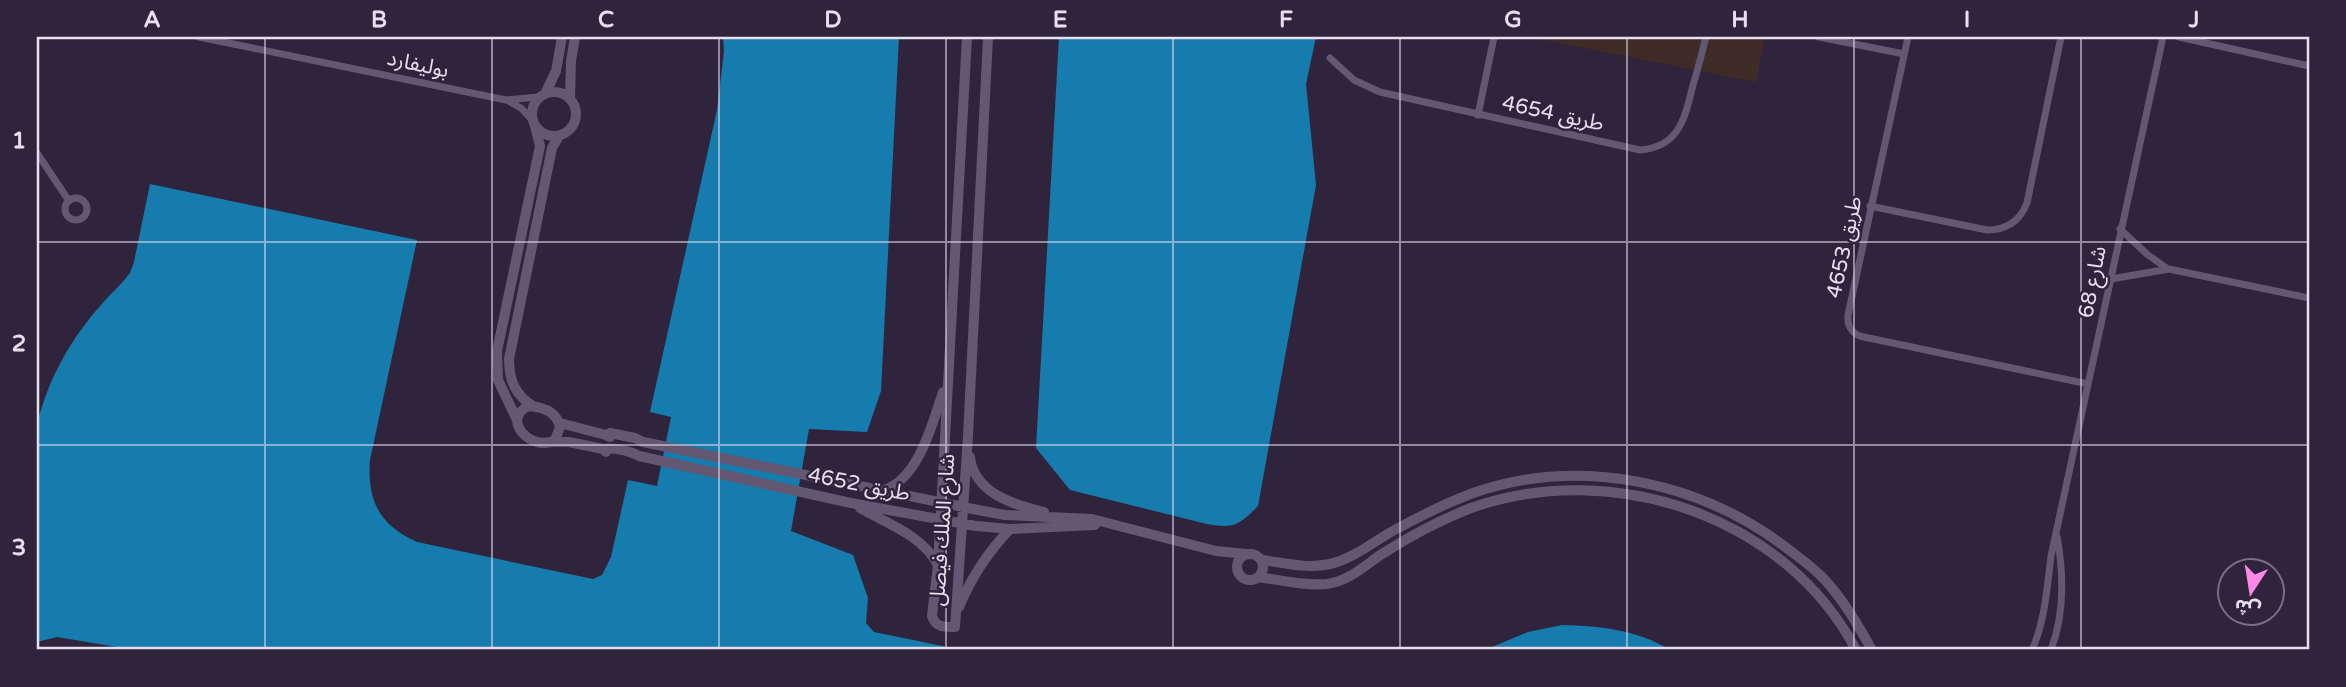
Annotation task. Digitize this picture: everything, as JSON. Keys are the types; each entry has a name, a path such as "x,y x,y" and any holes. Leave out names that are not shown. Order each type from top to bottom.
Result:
{"street":[{"name":"بوليفارد","path":"198,37 506,100 522,108 534,124"},
{"path":"559,136 552,148 509,359 513,385 521,397 533,406 548,411 560,423 558,436 551,442 542,443 531,440 522,433 498,380 497,351 540,146 532,109 556,71 562,37"},
{"path":"570,98 575,37"},
{"name":"شارع الملك فيصل","path":"967,37 938,565 932,616 942,627 955,627 956,616 988,37"},
{"path":"1478,115 1494,37"},
{"name":"طريق 4654","path":"1330,58 1345,74 1371,89 1640,150 1654,148 1672,137 1682,124 1706,37"},
{"path":"1819,37 1904,54"},
{"name":"طريق 4653","path":"1908,37 1847,319 1850,328 1855,334 2088,384"},
{"path":"1870,206 1987,230 2006,227 2017,220 2027,204 2061,37"},
{"name":"شارع 68","path":"2032,650 2039,636 2051,556 2163,37"},
{"path":"2179,37 2309,66"},
{"path":"534,124 550,136 568,132 574,125 575,106 570,98 553,92 542,95"},
{"name":"بوليفارد","path":"506,100 542,95"},
{"path":"37,153 69,201"},
{"path":"2120,229 2138,247 2169,269"},
{"path":"2111,279 2169,269 2309,298"},
{"path":"880,491 893,488 901,481 919,455 930,433 948,377"},
{"path":"517,420 522,409 533,406"},
{"name":"طريق 4652","path":"560,423 838,483 1005,515 1092,519 1216,551"},
{"path":"968,436 971,465 977,477 992,493 1010,502 1061,516"},
{"name":"طريق 4652","path":"551,442 569,442 631,452 836,500 962,523 1010,529 1115,525"},
{"path":"1216,551 1253,554 1262,560 1310,566 1331,564 1351,556 1443,505 1503,484 1555,477 1616,478 1677,490 1741,517 1766,532 1825,580 1854,618 1872,650"},
{"path":"1246,554 1237,565 1244,578 1327,584 1346,579 1417,533 1475,507 1507,498 1555,491 1616,492 1662,501 1709,517 1765,548 1796,572 1818,595 1843,626 1856,650"},
{"path":"851,503 925,546 938,565"},
{"path":"956,616 977,570 1010,529"},
{"path":"2051,650 2058,631 2062,603 2057,535"},
{"path":"1216,551 1237,565"},
{"path":"1258,577 1262,571 1262,560"}],"shaded area":[{"path":"1529,37 1765,37 1756,82"}],"water":[{"path":"723,37 899,37 881,391 867,432 809,429 791,531 853,555 868,598 866,623 874,632 962,650 135,650 57,637 37,642 37,425 47,392 70,346 90,318 130,273 150,184 417,240 370,460 371,487 378,510 393,528 417,542 593,579 602,575 611,557 628,480 657,486 671,417 650,412 717,110 724,51"},
{"path":"1059,37 1316,37 1306,84 1316,185 1258,506 1236,524 1207,524 1070,490 1036,448"},
{"path":"1562,625 1618,630 1671,650 1485,650 1528,632"}]}
